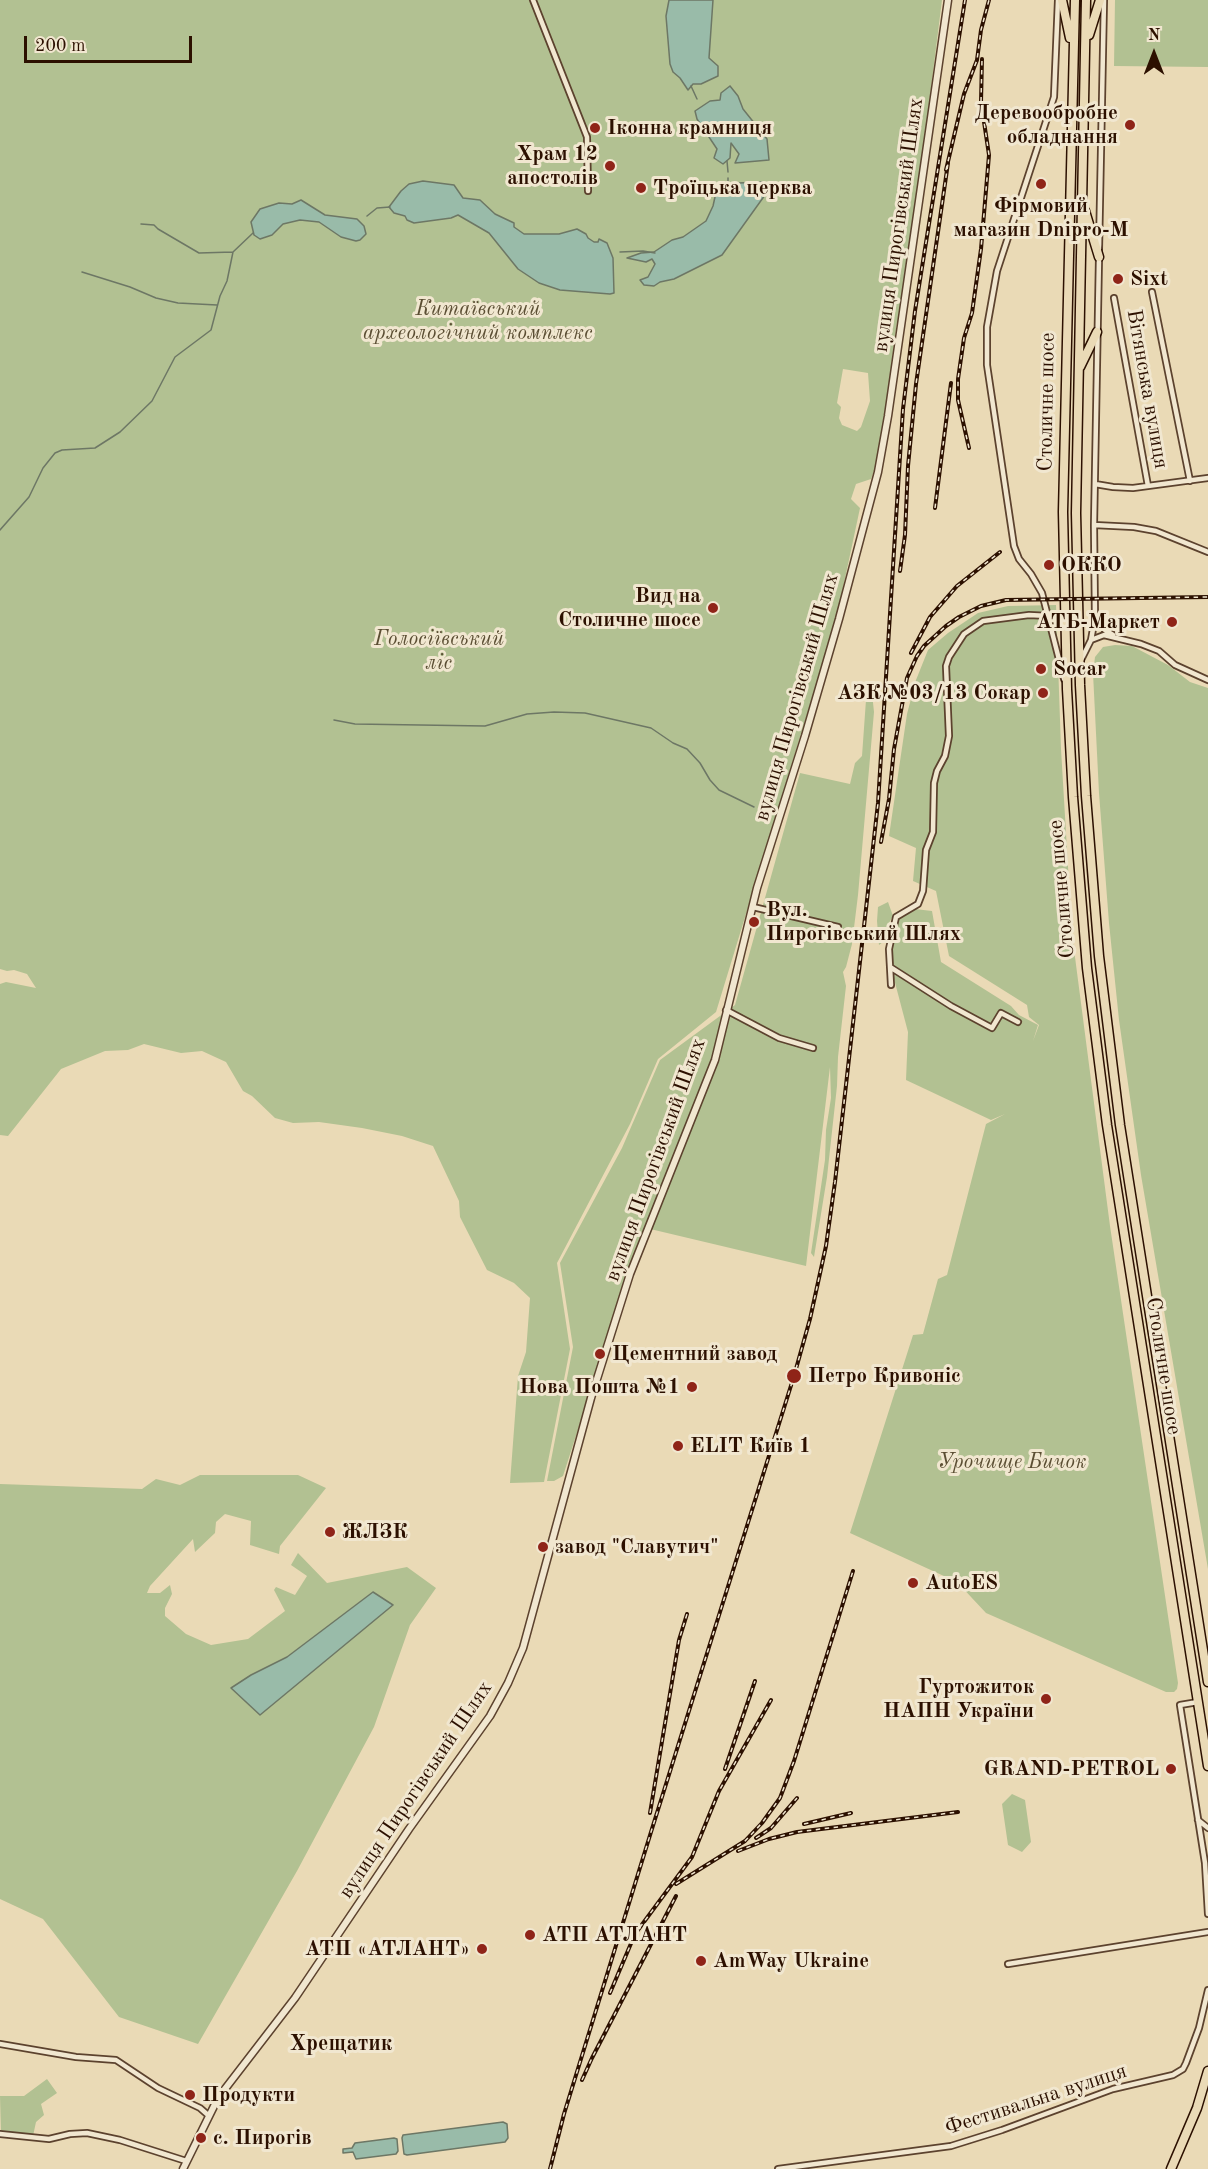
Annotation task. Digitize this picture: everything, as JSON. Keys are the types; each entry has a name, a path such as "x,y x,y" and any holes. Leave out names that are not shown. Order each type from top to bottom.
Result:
{"highway":[{"path":"1060,0 1073,57"},
{"name":"Столичне шосе","path":"1075,0 1063,513 1072,797 1091,1007 1107,1125 1208,1766"},
{"name":"Столичне шосе","path":"1086,0 1076,513 1080,664 1090,854 1109,1039 1141,1261 1208,1682"},
{"path":"1084,52 1090,26 1100,0"},
{"path":"1083,202 1099,257"},
{"path":"1078,370 1097,332"},
{"path":"1171,2169 1197,2108 1208,2070"}],"street":[{"path":"533,0 587,137 588,191"},
{"name":"вулиця Пирогівський Шлях","path":"183,2169 218,2098 306,1982 409,1829 490,1716 523,1648 591,1398 630,1274 715,1060 753,907 833,640 878,472 888,417 948,0"},
{"path":"1060,0 1054,97 997,271 987,327 987,365 1014,546 1019,559 1038,585 1049,616 1067,689"},
{"path":"1080,664 1091,640 1095,618 1094,525 1104,0"},
{"path":"1152,292 1190,481"},
{"name":"Вітянська вулиця","path":"1114,298 1148,486"},
{"path":"1095,484 1123,488 1208,478"},
{"path":"1094,525 1134,526 1156,531 1208,552"},
{"path":"891,985 889,949 896,917 918,904 923,891 926,850 933,832 934,783 945,756 949,736 946,666 949,657 964,634 983,621 1010,616 1049,616"},
{"path":"1095,618 1105,630 1115,637"},
{"path":"1091,640 1104,635 1159,651 1175,665 1208,680"},
{"path":"753,907 838,927"},
{"path":"890,967 951,1006 992,1028 1001,1013 1018,1022"},
{"path":"726,1010 778,1038 813,1048"},
{"path":"1198,1702 1180,1706 1205,1863 1208,1914"},
{"path":"1198,1820 1208,1828"},
{"path":"1008,1964 1208,1932"},
{"name":"Фестивальна вулиця","path":"778,2169 951,2146 1113,2090 1173,2075 1183,2069 1186,2063 1199,2028 1208,1990"},
{"path":"0,2044 76,2057 116,2061 158,2088 200,2108 208,2115"},
{"path":"0,2134 49,2139 87,2133 120,2140 186,2161"}],"green space":[{"name":"Голосіївський ліс","path":"0,0 942,0 902,321 897,322 879,457 871,479 856,484 851,499 860,508 837,616 716,1012 658,1059 630,1124 557,1263 570,1349 544,1482 510,1483 518,1376 526,1352 530,1298 514,1283 487,1270 460,1217 459,1201 433,1146 402,1136 362,1128 319,1122 293,1123 275,1118 252,1096 243,1091 226,1062 202,1051 181,1053 144,1044 128,1050 105,1051 61,1069 8,1136 0,1135 0,984 6,982 36,988 27,974 0,969","holes":["843,369 868,373 870,401 861,427 857,431 842,425 839,418 841,407 837,403"]},
{"path":"1115,0 1208,0 1208,67 1114,66"},
{"name":"Урочище Бичок","path":"1056,605 1061,749 1072,934 1110,1226 1178,1683 1174,1692 1166,1692 986,1613 957,1582 850,1533 913,1335 923,1334 938,1279 947,1275 986,1124 1005,1114 991,1120 906,1080 908,1032 888,956 898,917 915,909 932,911 941,962 1011,1006 1019,1015 1038,1025 1033,1041 1039,1025 1029,1017 1027,1005 949,956 936,891 913,881 916,848 889,836 907,714 916,680 928,650 948,633 978,613 1008,606"},
{"path":"1132,646 1168,665 1190,682 1208,688 1208,1569 1141,1175 1119,1020 1109,923 1093,673 1095,657 1103,647"},
{"path":"871,684 874,712 858,895 852,944 843,972 846,986 837,1086 827,1177 814,1257 811,1253 825,1160 826,1130 831,1098 830,1067 806,1266 646,1228 628,1274 563,1476 554,1481 547,1481 573,1347 560,1263 622,1148 660,1060 735,1005 800,773 850,784 855,763 862,756 867,686"},
{"path":"888,902 893,916 886,928 883,942 879,945 878,907"},
{"path":"200,1475 298,1475 326,1488 280,1546 279,1554 250,1545 251,1521 225,1514 216,1522 215,1533 195,1552 193,1539 150,1586 147,1593 160,1593 170,1585 172,1594 165,1608 165,1616 186,1634 211,1645 248,1639 285,1611 274,1590 276,1587 295,1595 307,1576 291,1565 298,1553 327,1583 407,1567 436,1588 410,1625 374,1727 297,1871 198,2044 119,2017 43,1919 0,1899 0,1484 142,1489 156,1479 180,1485","holes":["373,1592 392,1605 260,1715 232,1689 251,1675 287,1657"]},
{"path":"1012,1794 1025,1800 1031,1842 1022,1852 1008,1845 1002,1804"},
{"path":"47,2079 57,2093 41,2104 44,2115 36,2122 33,2136 1,2133 0,2096 24,2096"}],"shaded area":[{"path":"669,0 713,0 709,58 718,66 718,76 701,84 693,84 688,90 673,72 670,64 666,16"},
{"path":"730,86 738,96 743,109 767,139 769,160 735,163 739,154 731,143 730,158 723,164 714,158 717,149 697,119 695,111 710,101 720,100 721,93"},
{"path":"423,181 454,185 463,198 480,200 495,214 514,223 514,227 524,234 559,234 577,229 594,242 598,242 599,239 607,243 613,258 614,293 560,290 539,283 518,269 489,233 458,215 414,223 407,220 405,216 394,213 389,207 401,191 409,184"},
{"path":"762,182 767,188 765,195 722,255 674,279 654,286 644,285 640,280 648,277 655,264 652,259 646,262 627,258 641,253 654,252 672,240 683,237 706,221 713,206 715,184"},
{"path":"301,200 325,215 357,219 364,226 366,234 356,241 341,237 319,222 300,220 283,224 272,235 260,239 254,235 251,222 260,209 279,203 292,204"},
{"path":"373,1592 393,1605 260,1715 231,1688 287,1657"},
{"path":"503,2122 507,2124 508,2138 505,2142 404,2154 403,2135"},
{"path":"397,2139 396,2154 356,2159 353,2152 343,2153 343,2149 352,2148 355,2143"}],"waterway":[{"path":"691,86 697,99"},
{"path":"727,161 728,172"},
{"path":"728,178 728,183"},
{"path":"367,216 377,208 390,207"},
{"path":"141,224 154,225 199,253 233,252"},
{"path":"0,530 29,497 43,468 55,453 62,450 95,448 120,432 152,401 175,357 211,330 220,296 227,281 233,252 253,233"},
{"path":"620,252 655,253"},
{"path":"82,272 156,298 178,303 217,305"},
{"path":"334,720 355,724 485,726 527,714 585,713 651,728 673,743 687,749 719,790 754,807"}],"railway":[{"path":"550,2169 564,2114 794,1376 810,1319 826,1246 878,803 903,409 915,311 965,0"},
{"path":"946,170 964,94 977,60 981,30 989,0"},
{"path":"969,448 958,400 958,379 964,338 972,313 981,249 989,155 981,102 982,59"},
{"path":"900,571 905,535 908,466 916,384 948,163"},
{"path":"935,508 951,383"},
{"path":"911,653 930,617 957,586 1000,552"},
{"path":"881,842 907,678 924,646 946,626 981,606 1006,600 1208,597"},
{"path":"676,1884 745,1841 762,1823 780,1798 794,1761 853,1571"},
{"path":"650,1813 679,1640 687,1614"},
{"path":"725,1769 755,1681"},
{"path":"610,1993 635,1934 692,1857 719,1791 771,1700"},
{"path":"756,1838 771,1828 797,1798"},
{"path":"738,1851 769,1839 797,1832 958,1812"},
{"path":"804,1824 851,1813"},
{"path":"582,2080 676,1896"}],"place":[{"name":"Деревообробне обладнання","path":"1130,125"},
{"name":"Іконна крамниця","path":"595,128"},
{"name":"Храм 12 апостолів","path":"610,166"},
{"name":"Фірмовий магазин Dnipro-M","path":"1041,184"},
{"name":"Троїцька церква","path":"641,188"},
{"name":"Sixt","path":"1118,279"},
{"name":"ОККО","path":"1049,565"},
{"name":"Вид на Столичне шосе","path":"713,608"},
{"name":"АТБ-Маркет","path":"1172,622"},
{"name":"Socar","path":"1041,669"},
{"name":"АЗК №03/13 Сокар","path":"1043,693"},
{"name":"Вул. Пирогівський Шлях","path":"754,922"},
{"name":"Цементний завод","path":"600,1354"},
{"name":"Петро Кривоніс","path":"794,1376"},
{"name":"Нова Пошта №1","path":"692,1387"},
{"name":"ELIT Київ 1","path":"678,1446"},
{"name":"ЖЛЗК","path":"330,1532"},
{"name":"завод \"Славутич\"","path":"543,1547"},
{"name":"AutoES","path":"913,1583"},
{"name":"Гуртожиток НАПН України","path":"1046,1699"},
{"name":"GRAND-PETROL","path":"1171,1769"},
{"name":"АТП АТЛАНТ","path":"530,1935"},
{"name":"АТП «АТЛАНТ»","path":"482,1949"},
{"name":"AmWay Ukraine","path":"701,1961"},
{"name":"Продукти","path":"190,2095"},
{"name":"с. Пирогів","path":"201,2138"}],"district":[{"name":"Хрещатик","path":"341,2044"}],"park label":[{"name":"Китаївський археологічний комплекс","path":"478,321"}]}
